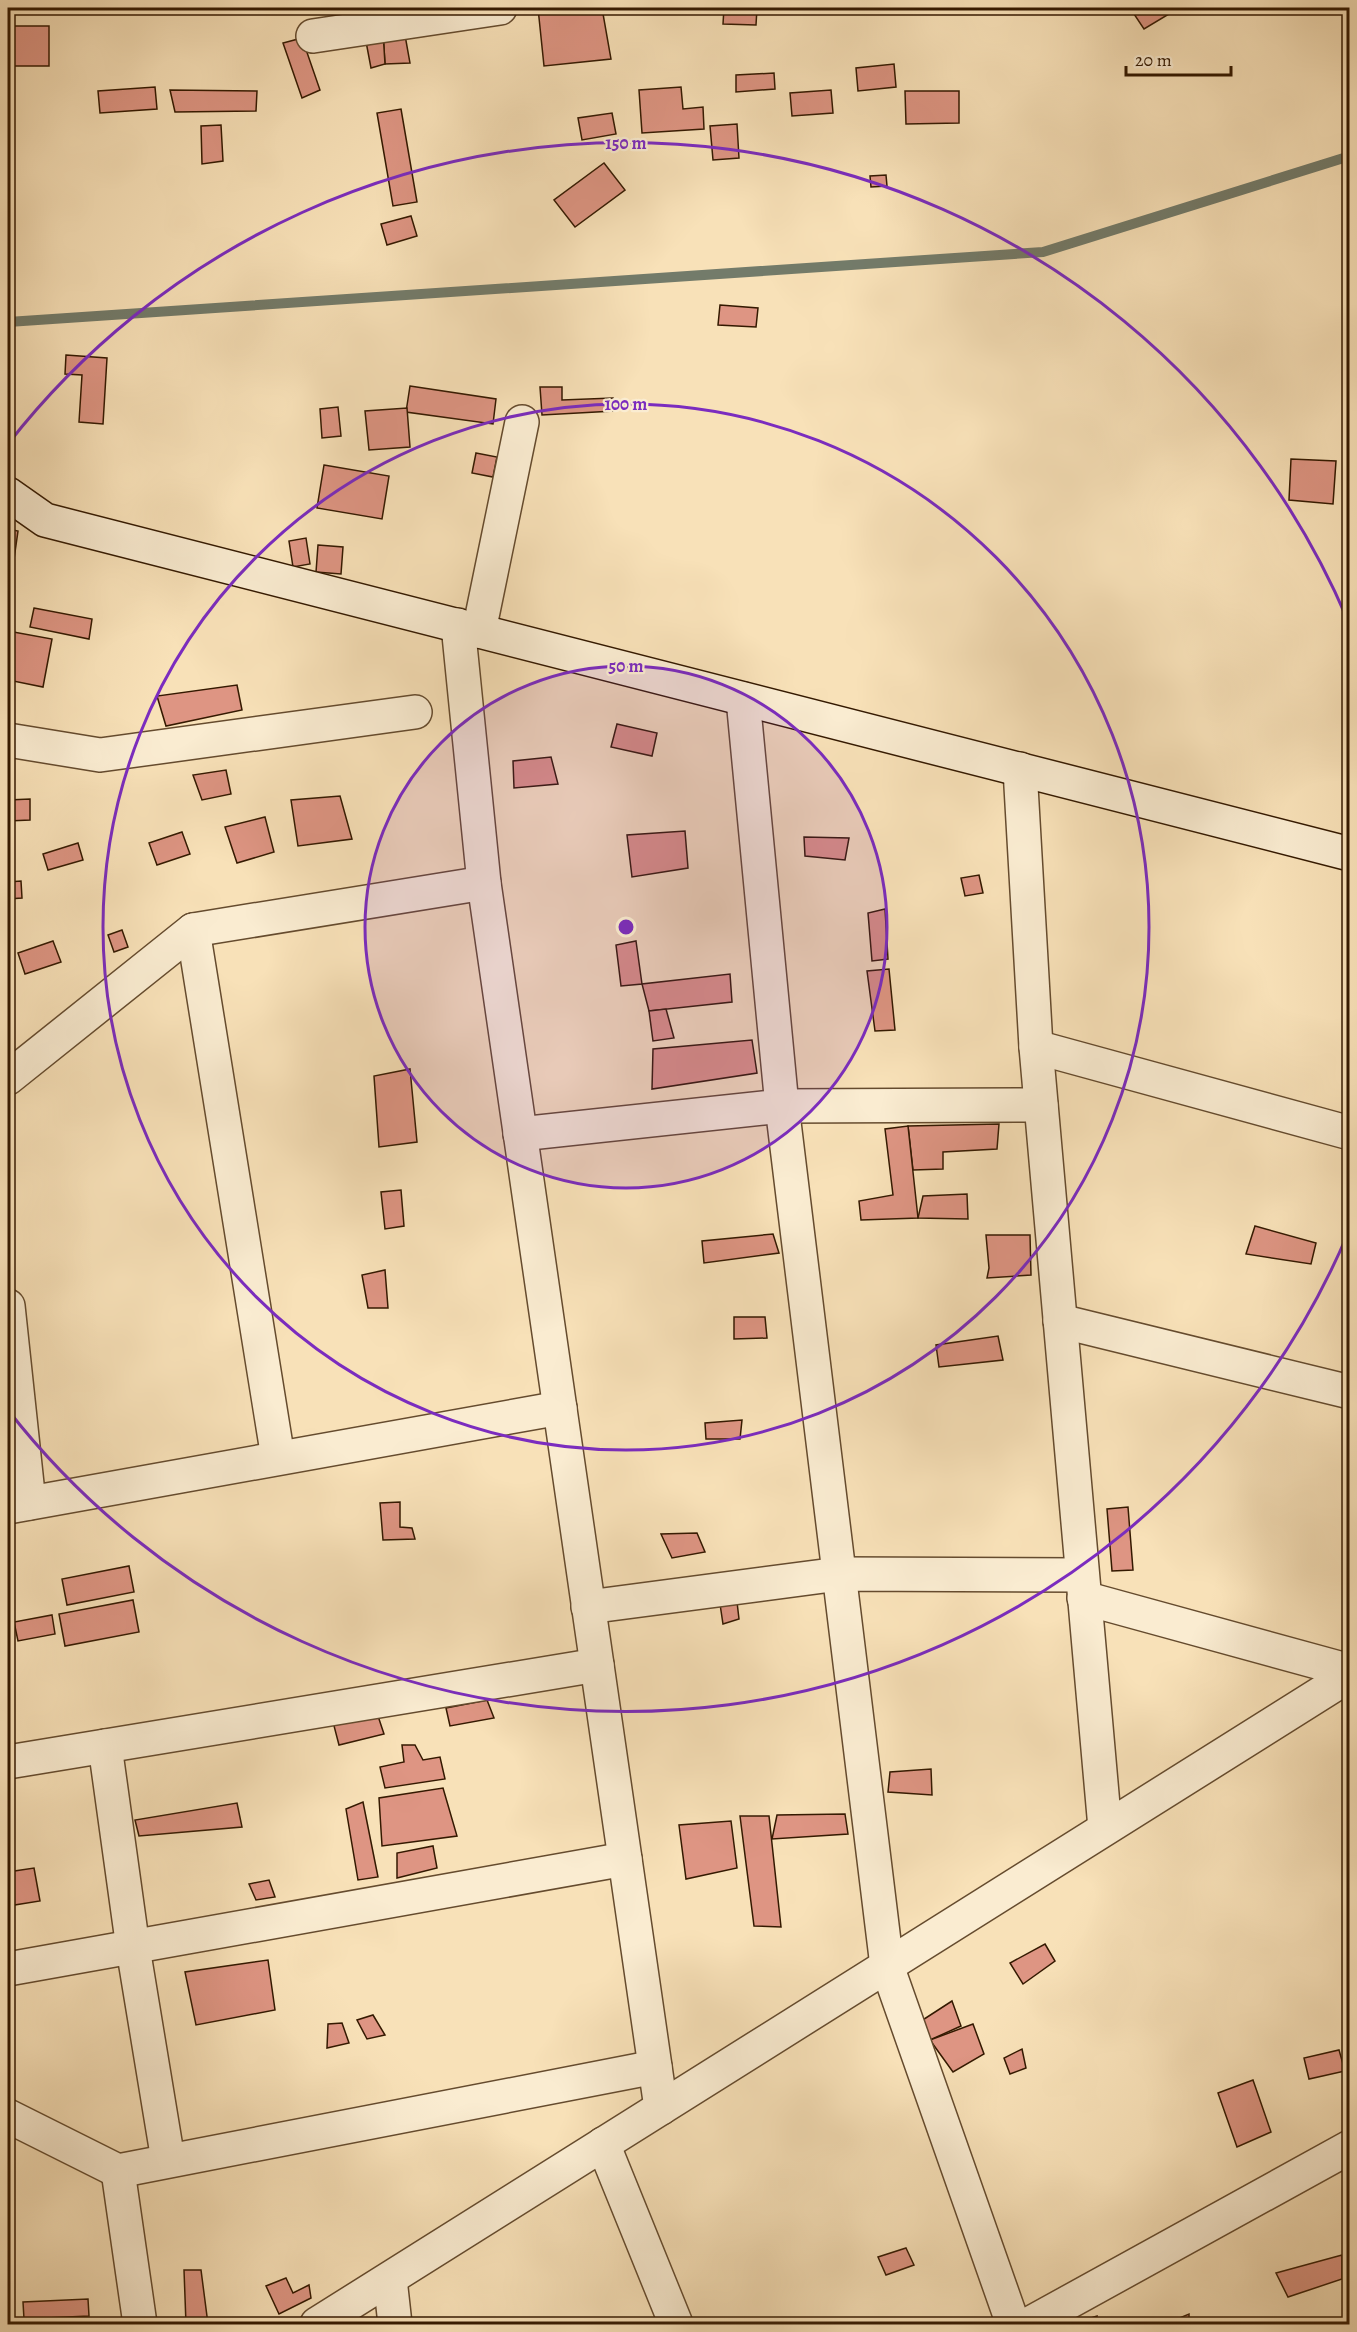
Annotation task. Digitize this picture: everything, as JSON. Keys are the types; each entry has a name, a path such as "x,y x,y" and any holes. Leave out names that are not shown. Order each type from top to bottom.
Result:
{"street":[{"path":"314,36 500,8"},
{"path":"522,422 468,628 484,883 662,2108"},
{"path":"8,494 45,520 1350,854"},
{"path":"743,699 782,1106 887,1966 1013,2325"},
{"path":"8,740 100,755 415,712"},
{"path":"1020,769 1036,1047 1104,1828"},
{"path":"8,1078 193,930 484,883"},
{"path":"193,930 278,1458"},
{"path":"1036,1047 1350,1133"},
{"path":"520,1134 782,1106 1041,1105"},
{"path":"8,1306 18,1505 560,1408"},
{"path":"1060,1322 1350,1392"},
{"path":"588,1607 839,1574 1083,1587 1350,1673"},
{"path":"8,1762 597,1665"},
{"path":"317,2325 1350,1673"},
{"path":"105,1746 168,2160"},
{"path":"8,1970 625,1859"},
{"path":"8,2116 118,2170 655,2067"},
{"path":"603,2144 676,2325"},
{"path":"1029,2325 1350,2147"},
{"path":"118,2170 140,2325"},
{"path":"390,2279 395,2325"}],"building":[{"path":"538,8 602,8 611,59 544,66"},
{"path":"724,8 757,8 756,25 723,24"},
{"path":"1144,8 1179,8 1144,29 1134,14"},
{"path":"403,24 410,63 385,64 383,32"},
{"path":"8,26 49,26 49,66 8,66"},
{"path":"364,31 383,32 385,64 371,68"},
{"path":"302,38 320,90 302,98 283,43"},
{"path":"894,64 896,87 858,91 856,68"},
{"path":"774,73 775,89 736,92 736,75"},
{"path":"155,87 157,109 100,113 98,91"},
{"path":"681,87 683,109 703,107 704,129 642,133 639,90"},
{"path":"170,90 257,91 256,111 175,112"},
{"path":"831,90 833,113 792,116 790,93"},
{"path":"905,91 959,91 959,123 906,124"},
{"path":"401,109 417,202 393,206 377,113"},
{"path":"612,113 616,134 582,140 578,118"},
{"path":"737,124 739,158 713,160 710,126"},
{"path":"221,125 223,161 202,164 201,126"},
{"path":"604,163 625,190 575,227 554,200"},
{"path":"886,175 887,186 871,187 870,176"},
{"path":"411,216 417,236 387,245 381,224"},
{"path":"720,305 758,308 756,327 718,325"},
{"path":"66,355 107,358 103,424 79,422 82,375 65,374"},
{"path":"410,386 496,399 493,424 406,412"},
{"path":"540,387 562,387 562,400 613,398 614,411 542,415"},
{"path":"338,407 341,436 322,438 320,409"},
{"path":"407,408 410,447 369,450 365,411"},
{"path":"476,453 497,457 493,477 472,473"},
{"path":"1291,459 1336,461 1333,504 1289,500"},
{"path":"324,465 389,476 382,519 317,508"},
{"path":"8,529 18,531 10,587 8,587"},
{"path":"306,538 310,564 293,567 289,541"},
{"path":"318,545 343,547 341,574 316,572"},
{"path":"34,608 92,619 89,639 30,627"},
{"path":"8,631 52,639 43,687 8,680"},
{"path":"237,685 242,710 166,726 157,696"},
{"path":"617,724 657,733 652,756 611,747"},
{"path":"551,757 558,784 514,788 513,761"},
{"path":"226,770 231,794 202,800 193,775"},
{"path":"340,796 352,839 298,846 291,800"},
{"path":"30,799 30,820 8,821 8,800"},
{"path":"265,817 274,852 237,863 225,827"},
{"path":"685,831 688,868 632,877 627,835"},
{"path":"182,832 190,854 157,865 149,843"},
{"path":"804,837 849,838 845,860 805,856"},
{"path":"78,843 83,860 48,870 43,854"},
{"path":"979,875 983,893 965,896 961,878"},
{"path":"21,881 22,898 8,899 8,882"},
{"path":"885,909 888,959 872,961 868,913"},
{"path":"122,930 128,947 114,952 108,935"},
{"path":"53,941 61,962 25,974 18,953"},
{"path":"636,941 642,984 621,986 616,945"},
{"path":"889,969 895,1030 875,1031 867,971"},
{"path":"730,974 732,1002 649,1011 642,984"},
{"path":"666,1009 674,1038 653,1041 649,1011"},
{"path":"752,1040 757,1073 652,1089 653,1049"},
{"path":"410,1069 417,1142 379,1147 374,1076"},
{"path":"999,1124 997,1149 943,1152 943,1169 913,1170 908,1126"},
{"path":"908,1126 918,1218 861,1220 859,1201 893,1195 885,1129"},
{"path":"401,1190 404,1226 385,1229 381,1192"},
{"path":"967,1194 968,1219 918,1218 923,1196"},
{"path":"1255,1226 1316,1243 1311,1264 1246,1254"},
{"path":"773,1234 779,1253 704,1263 702,1241"},
{"path":"986,1235 1030,1235 1031,1275 987,1278 989,1268"},
{"path":"385,1270 388,1308 368,1308 362,1275"},
{"path":"734,1317 765,1317 767,1338 734,1339"},
{"path":"998,1336 1003,1360 939,1367 936,1345"},
{"path":"742,1420 740,1439 706,1439 705,1423"},
{"path":"400,1502 400,1527 412,1528 415,1539 383,1540 380,1503"},
{"path":"1128,1507 1133,1570 1112,1571 1107,1509"},
{"path":"697,1533 705,1552 672,1558 661,1534"},
{"path":"129,1566 134,1592 67,1605 62,1579"},
{"path":"133,1600 139,1632 65,1646 59,1614"},
{"path":"737,1602 739,1619 723,1624 720,1604"},
{"path":"52,1615 55,1634 18,1641 14,1622"},
{"path":"487,1700 494,1718 450,1726 446,1708"},
{"path":"378,1716 384,1734 339,1745 333,1722"},
{"path":"402,1745 415,1745 423,1760 440,1757 445,1779 385,1788 380,1767 404,1762"},
{"path":"931,1769 932,1795 888,1792 890,1772"},
{"path":"443,1788 457,1836 382,1846 379,1798"},
{"path":"363,1802 378,1877 358,1880 346,1809"},
{"path":"237,1803 242,1827 139,1836 135,1820"},
{"path":"845,1814 848,1834 772,1839 777,1815"},
{"path":"740,1816 769,1816 781,1927 754,1926"},
{"path":"731,1821 737,1868 686,1879 679,1825"},
{"path":"433,1846 437,1868 397,1878 397,1853"},
{"path":"34,1868 40,1901 8,1906 8,1872"},
{"path":"269,1880 275,1897 256,1900 249,1884"},
{"path":"1045,1944 1055,1961 1023,1984 1010,1963"},
{"path":"268,1960 275,2010 196,2025 185,1972"},
{"path":"952,2001 961,2026 930,2040 918,2023"},
{"path":"373,2015 385,2035 367,2039 357,2020"},
{"path":"342,2023 349,2043 327,2048 328,2024"},
{"path":"973,2024 984,2054 953,2072 930,2040"},
{"path":"1022,2049 1026,2068 1010,2074 1004,2058"},
{"path":"1339,2050 1345,2071 1309,2079 1304,2058"},
{"path":"1253,2080 1271,2132 1237,2147 1218,2093"},
{"path":"12,2184 14,2207 8,2208 8,2185"},
{"path":"906,2248 914,2265 886,2275 878,2257"},
{"path":"1342,2255 1342,2279 1288,2297 1276,2273"},
{"path":"184,2270 201,2270 208,2324 186,2324"},
{"path":"286,2278 293,2293 309,2285 311,2298 279,2314 266,2286"},
{"path":"88,2299 89,2316 24,2319 23,2302"},
{"path":"1189,2314 1189,2324 1165,2324"},
{"path":"1097,2316 1096,2324 1074,2324 1074,2323"}],"waterway":[{"path":"8,322 1043,252 1350,156"}]}
